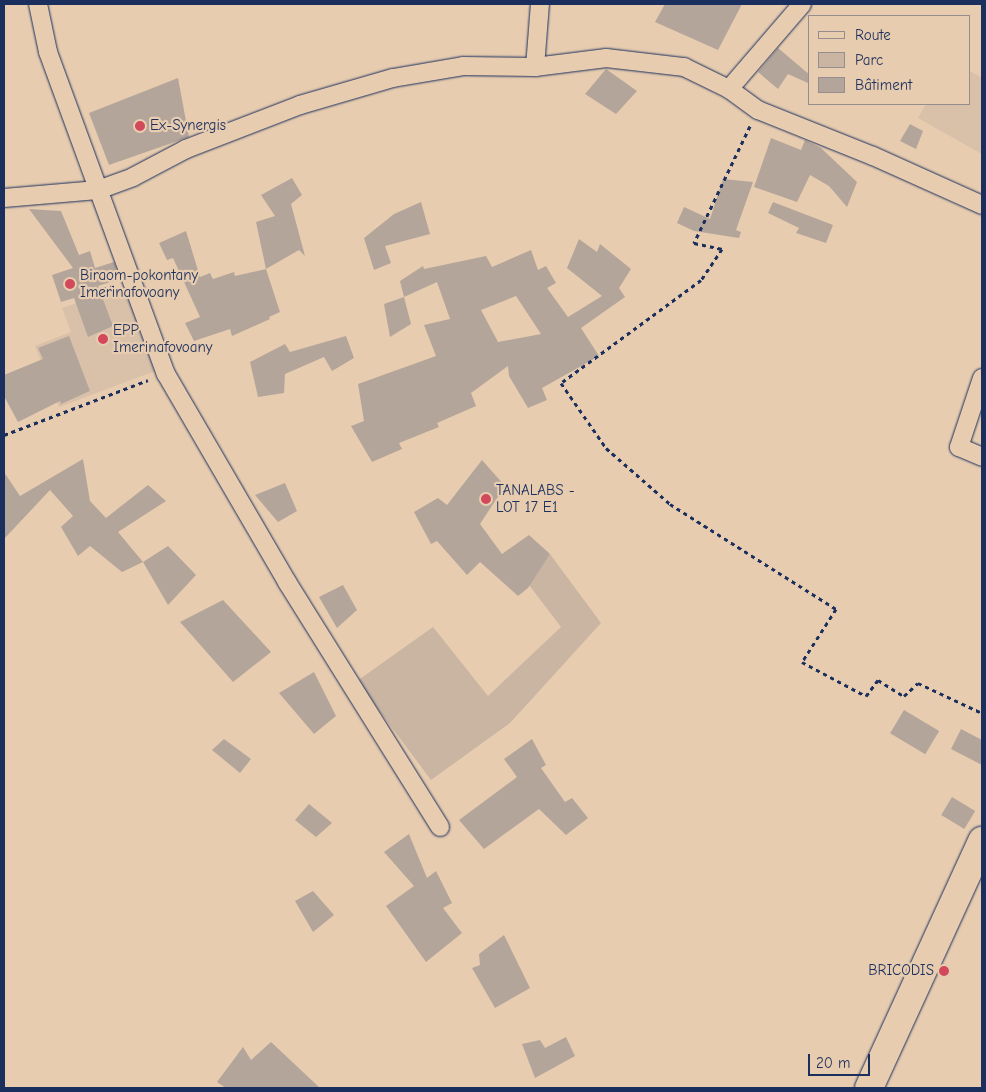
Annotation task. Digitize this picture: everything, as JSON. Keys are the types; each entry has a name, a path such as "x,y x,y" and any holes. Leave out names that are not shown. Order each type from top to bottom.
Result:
{"main road":[{"path":"869,1088 982,842"}],"street":[{"path":"38,4 48,52 166,374 287,582 440,827"},
{"path":"535,67 540,4"},
{"path":"730,89 802,4"},
{"path":"4,198 98,190 132,177 186,148 300,105 393,78 463,66 535,67 592,58 637,60 684,67 730,89 758,110 873,156 982,205"},
{"path":"982,378 959,447 982,457"}],"path":[{"path":"758,110 694,243 722,249 700,280 561,383 606,448 670,504 836,609 802,662 866,696 878,680 904,696 918,683 982,713"},
{"path":"86,294 131,280"},
{"path":"4,435 166,374"}],"shaded area":[{"path":"971,72 982,78 982,154 918,118 925,105 971,105"},
{"name":"EPP Imerinafovoany","path":"133,284 163,368 59,407 35,346 71,332 62,308"}],"green space":[{"path":"550,554 601,623 510,723 431,780 357,681 433,627 488,696 561,627 529,585"}],"building":[{"path":"665,4 742,4 718,50 655,22"},
{"path":"778,48 808,73 808,83 788,74 778,89 758,72"},
{"path":"606,69 637,91 616,114 585,94"},
{"name":"Ex-Synergis","path":"178,78 189,137 109,165 89,113"},
{"path":"910,124 923,131 916,149 900,141"},
{"path":"771,138 801,150 805,140 821,148 857,182 847,207 829,186 810,175 797,202 754,187"},
{"path":"292,178 302,195 291,204 305,256 299,250 266,269 256,222 275,216 261,195"},
{"path":"723,179 753,182 736,230 741,232 739,238 694,231 677,223 684,207 710,219"},
{"path":"421,202 430,234 385,246 391,263 374,270 364,238 394,214"},
{"path":"773,202 833,225 826,243 796,233 799,228 768,213"},
{"path":"29,209 61,211 79,255 90,251 95,268 114,262 120,279 98,286 113,326 88,337 74,298 61,302 52,275 73,268"},
{"path":"186,231 200,277 210,273 213,279 234,272 235,276 266,269 280,312 269,317 270,319 232,336 230,329 194,341 185,323 200,317 173,258 167,260 159,243"},
{"path":"579,239 597,252 600,244 631,269 619,288 625,297 581,328 599,356 542,388 547,400 528,408 509,376 508,366 471,393 476,406 437,423 439,427 399,443 402,449 372,462 351,426 364,421 358,384 436,356 424,325 450,319 437,282 404,297 400,281 423,266 424,269 486,256 492,267 531,250 538,270 546,266 556,283 547,288 568,317 602,296 567,268","holes":["516,296 541,334 498,342 481,310"]},
{"path":"404,297 411,324 390,337 384,304"},
{"path":"69,336 90,391 61,404 60,401 18,422 4,396 4,375 43,359 38,348"},
{"path":"346,336 354,358 332,371 324,357 285,374 284,393 258,397 250,362 285,344 290,352"},
{"path":"83,459 90,501 106,518 148,485 166,501 118,532 143,562 122,572 90,546 78,556 61,527 73,516 50,490 4,539 4,472 20,496"},
{"path":"482,460 505,486 480,524 502,554 529,535 550,554 528,588 518,596 480,562 467,575 437,541 431,544 414,512 438,498 447,505"},
{"path":"285,483 297,511 278,522 255,495"},
{"path":"168,546 196,575 168,605 143,562"},
{"path":"343,585 357,610 337,628 319,597"},
{"path":"223,600 271,652 233,682 180,622"},
{"path":"314,672 336,716 314,734 279,693"},
{"path":"904,710 939,731 925,754 890,733"},
{"path":"961,729 982,740 982,765 951,749"},
{"path":"224,739 251,759 240,773 212,750"},
{"path":"532,739 546,765 541,768 565,802 572,798 588,818 566,835 539,809 484,849 459,820 517,777 504,759"},
{"path":"952,797 975,811 964,829 941,815"},
{"path":"309,804 332,823 316,837 295,820"},
{"path":"409,834 427,878 436,871 452,903 443,908 462,933 426,962 386,906 414,886 384,852"},
{"path":"313,891 334,915 313,932 295,901"},
{"path":"504,935 530,988 495,1008 472,968 480,965 479,954"},
{"path":"566,1037 575,1056 535,1078 522,1044 540,1040 545,1048"},
{"path":"271,1042 320,1088 226,1088 217,1082 243,1047 251,1060"}],"place":[{"name":"Ex-Synergis","path":"140,126"},
{"name":"Biraom-pokontany Imerinafovoany","path":"70,284"},
{"name":"EPP Imerinafovoany","path":"103,339"},
{"name":"TANALABS - LOT 17 E1","path":"486,499"},
{"name":"BRICODIS","path":"944,971"}]}
